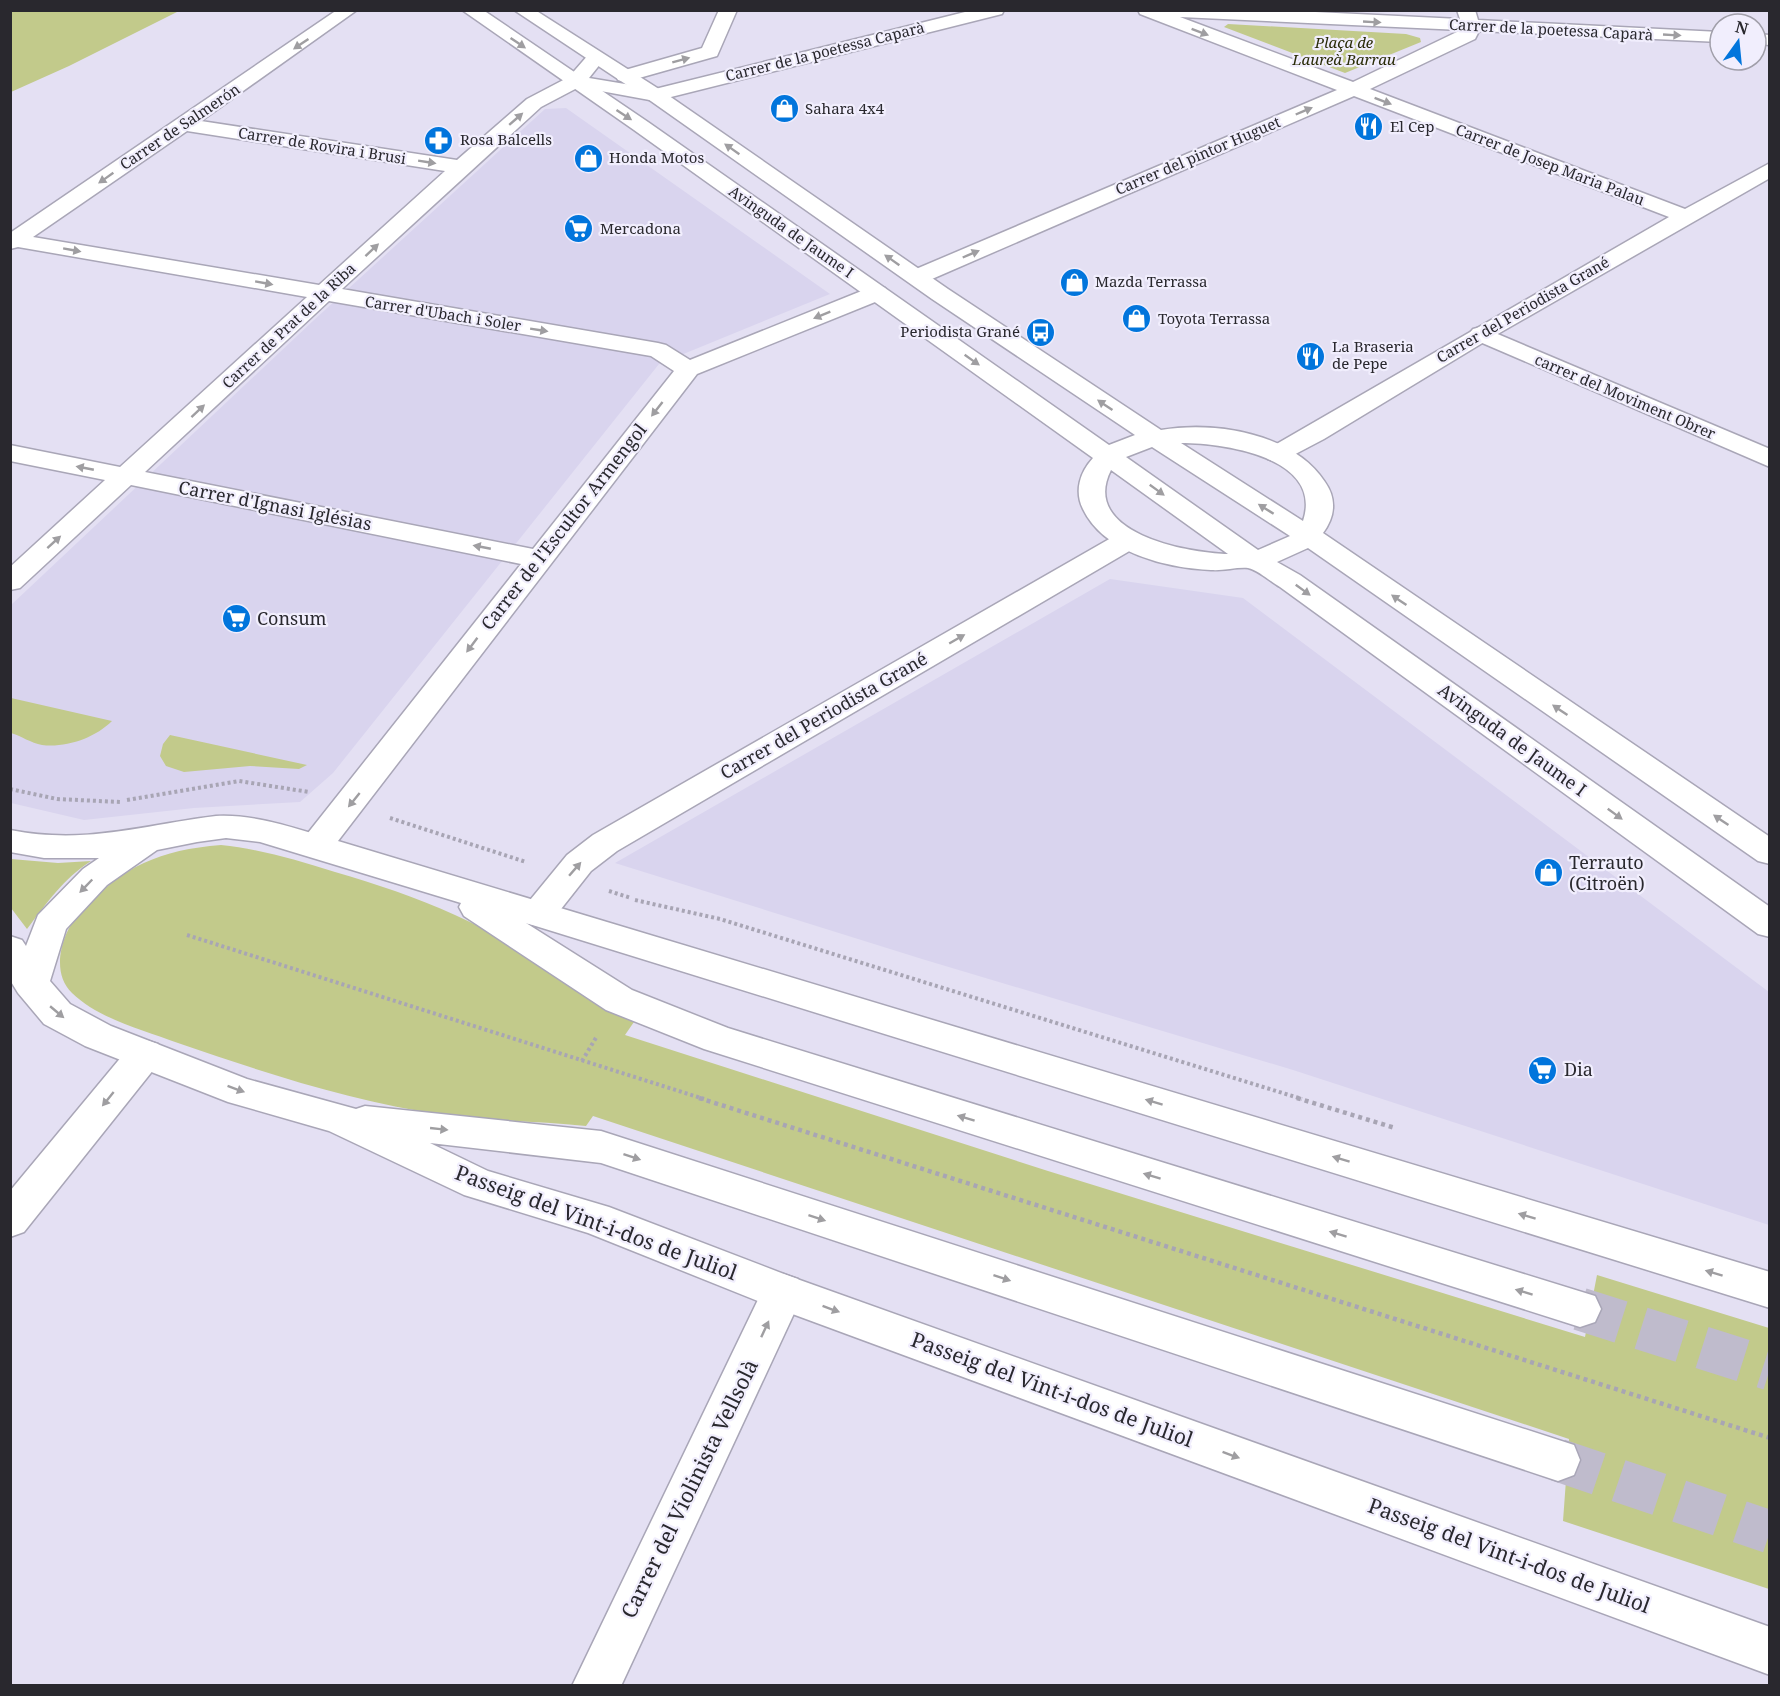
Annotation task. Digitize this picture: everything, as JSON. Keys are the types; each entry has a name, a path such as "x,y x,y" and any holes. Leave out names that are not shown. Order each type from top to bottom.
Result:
{"street":[{"name":"Carrer de Salmerón","path":"12,242 349,10"},
{"name":"Avinguda de Jaume I","path":"470,10 576,81 1253,559 1290,581 1770,925"},
{"name":"Avinguda de Jaume I","path":"522,10 655,95 1154,438 1307,535 1770,853"},
{"path":"625,76 710,52 728,10"},
{"name":"Carrer de la poetessa Caparà","path":"655,95 996,10"},
{"name":"Carrer de Josep Maria Palau","path":"1146,10 1685,216"},
{"name":"Carrer de la poetessa Caparà","path":"1167,10 1469,19 1605,32 1708,37"},
{"path":"1595,10 1605,32"},
{"name":"Carrer del pintor Huguet","path":"917,277 1352,90 1469,35 1469,19"},
{"name":"Carrer de Prat de la Riba","path":"10,582 461,167 534,103 576,81 596,58"},
{"path":"576,81 655,95"},
{"name":"Carrer de Rovira i Brusi","path":"183,124 461,167"},
{"name":"Carrer del Periodista Grané","path":"1277,454 1315,434 1481,334 1685,216 1770,169"},
{"name":"Carrer d'Ubach i Soler","path":"12,242 658,350 688,369"},
{"name":"Carrer de l'Escultor Armengol","path":"316,846 688,369 877,293"},
{"name":"carrer del Moviment Obrer","path":"1481,334 1770,459"},
{"path":"1204,435 1230,438 1277,454 1299,468 1314,484 1321,502 1319,519 1307,535 1296,544 1277,553 1228,562 1174,557 1149,550 1128,540 1106,524 1094,507 1090,488 1096,471 1110,456 1122,449 1154,438 1204,435"},
{"name":"Carrer d'Ignasi Iglésias","path":"10,453 539,559"},
{"name":"Carrer del Periodista Grané","path":"538,914 579,863 605,843 1128,540"},
{"path":"10,841 62,847 111,846 227,827 252,830 316,846 1770,1290"},
{"path":"31,984 50,924 95,877 151,840"},
{"path":"445,887 619,1000 717,1039 1580,1309"},
{"name":"Passeig del Vint-i-dos de Juliol","path":"10,949 31,984 57,1014 98,1036 241,1092 339,1118 601,1147 1558,1460"},
{"path":"10,1221 145,1054"},
{"name":"Passeig del Vint-i-dos de Juliol","path":"339,1118 478,1184 595,1219 783,1292 1770,1652"},
{"name":"Carrer del Violinista Vellsolà","path":"596,1686 783,1292"}],"path":[{"path":"634,899 720,919 1404,1131"},
{"path":"187,935 1770,1438"}],"shaded area":[{"path":"566,108 830,294 659,364 333,773 300,802 194,808 84,820 11,803 11,605 313,321 545,109"},
{"path":"1110,579 1243,598 1769,992 1769,1225 1293,1070 922,959 615,863"}],"green space":[{"path":"11,10 179,10 179,11 11,92"},
{"name":"Plaça de Laureà Barrau","path":"1228,24 1406,34 1420,38 1421,42 1345,73 1224,27"},
{"path":"11,698 112,721 89,737 61,745 42,745 11,733"},
{"path":"170,735 307,765 299,769 250,766 184,772 166,766 160,756 163,744"},
{"path":"221,845 264,852 307,863 396,891 455,915 524,951 636,1019 625,1035 1048,1171 1585,1337 1597,1275 1769,1328 1769,1589 1563,1521 1569,1439 593,1116 586,1126 462,1117 411,1109 343,1094 276,1076 136,1028 95,1010 72,993 61,974 60,962 64,939 81,911 97,895 128,872 161,856 199,847"},
{"path":"11,859 58,863 91,861 64,884 27,929 11,908"}],"tunnel":[{"path":"1580,1309 1770,1369"},
{"path":"1558,1460 1770,1532"}],"place":[{"name":"Sahara 4x4","path":"784,109"},
{"name":"El Cep","path":"1369,127"},
{"name":"Rosa Balcells","path":"439,140"},
{"name":"Honda Motos","path":"588,158"},
{"name":"Mercadona","path":"579,229"},
{"name":"Mazda Terrassa","path":"1074,282"},
{"name":"Toyota Terrassa","path":"1137,319"},
{"name":"Periodista Grané","path":"1041,332"},
{"name":"La Braseria de Pepe","path":"1311,356"},
{"name":"Consum","path":"236,619"},
{"name":"Terrauto (Citroën)","path":"1548,873"},
{"name":"Dia","path":"1543,1070"}]}
